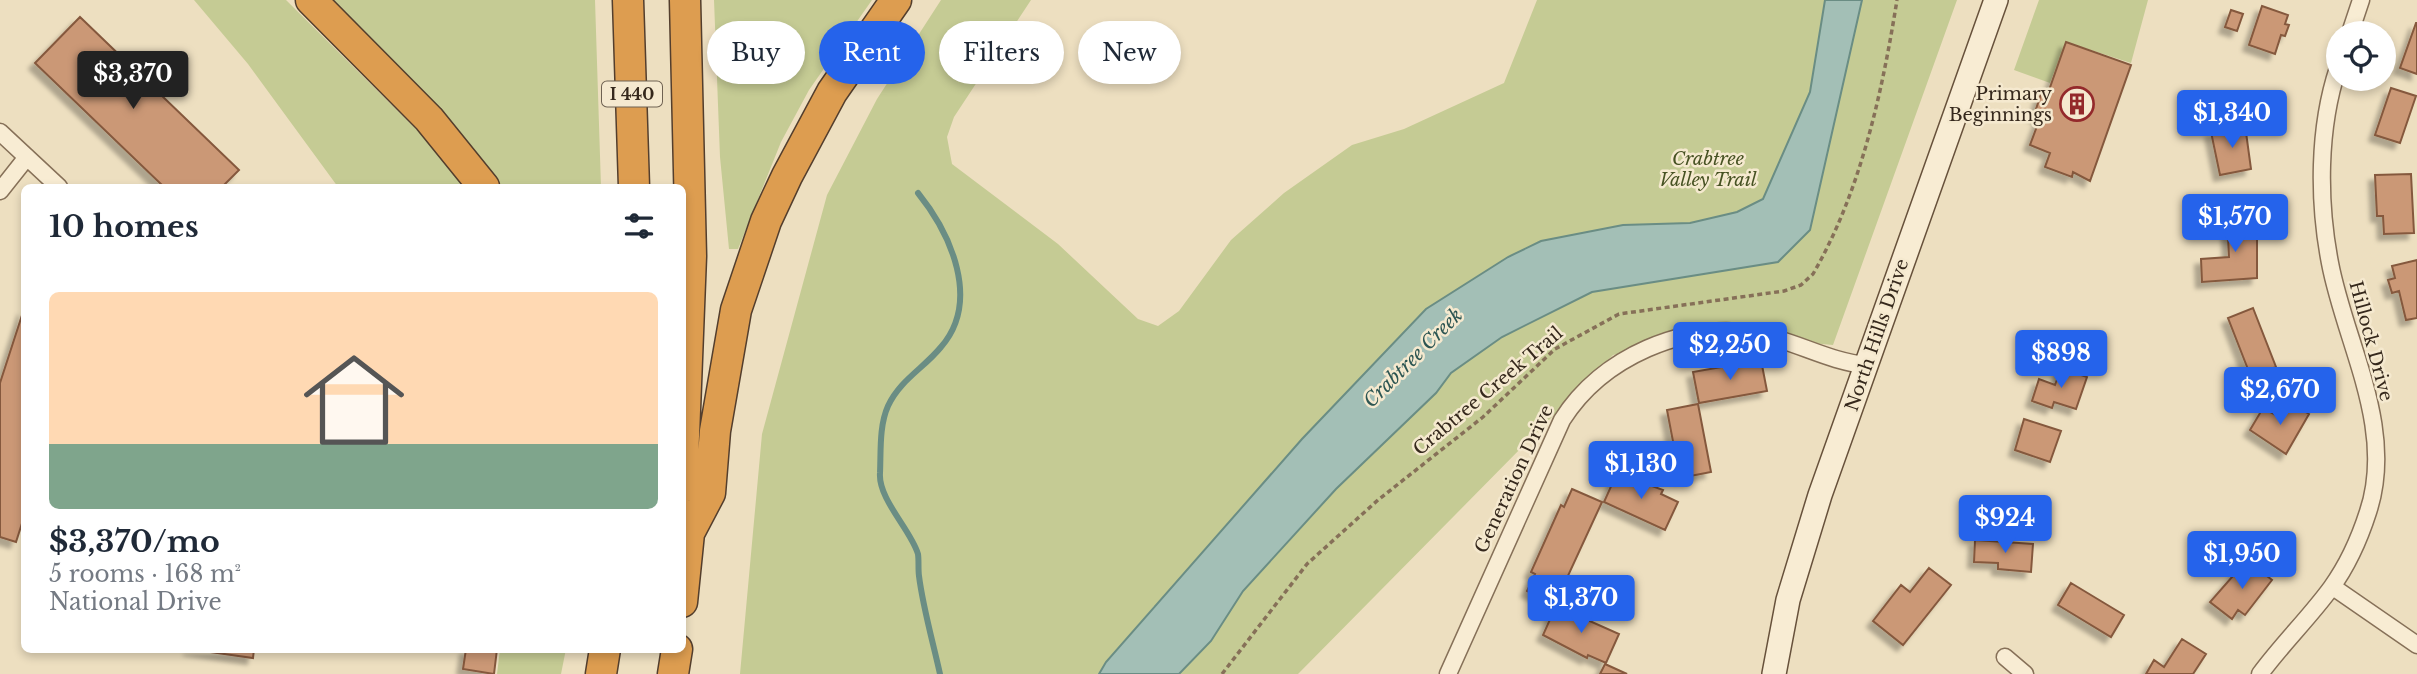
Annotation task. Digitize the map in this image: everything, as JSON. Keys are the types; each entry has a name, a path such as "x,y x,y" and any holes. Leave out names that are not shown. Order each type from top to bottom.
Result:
{"highway":[{"path":"311,0 429,119 482,184"},
{"name":"I 440","path":"628,0 634,184"},
{"path":"685,0 691,256 686,384"},
{"path":"689,533 710,493 715,430 736,310 762,231 787,176 826,103 896,0"},
{"path":"686,516 689,533 686,563"},
{"path":"673,674 676,653"}],"main road":[{"name":"North Hills Drive","path":"1774,674 1787,600 1803,548 1996,0"}],"street":[{"path":"2354,21 2361,0"},
{"name":"Hillock Drive","path":"2260,674 2333,587 2354,547 2376,485 2372,417 2361,369 2330,265 2322,195 2323,158 2334,91"},
{"path":"0,132 57,184"},
{"path":"0,191 27,157"},
{"name":"Generation Drive","path":"1448,674 1562,420 1575,399 1615,366 1660,343 1683,337 1732,332 1758,334 1850,364 1867,365"},
{"path":"2333,587 2417,645"},
{"path":"2005,657 2025,674"}],"path":[{"name":"Crabtree Creek Trail","path":"1222,674 1307,564 1378,500 1483,417 1555,349 1619,314 1784,291 1801,285 1813,274 1853,183 1875,116 1897,0"}],"green space":[{"path":"194,0 286,0 431,144 462,184 336,184 248,64"},
{"path":"325,0 595,0 601,184 494,184"},
{"path":"714,0 872,0 857,21 819,21 819,76 781,142 738,249 729,249 720,157 717,84 805,84 805,21 715,21"},
{"name":"Crabtree Valley Trail","path":"941,0 1031,0 1017,21 939,21 939,84 976,84 954,117 947,137 952,164 1058,244 1138,319 1158,326 1179,311 1231,240 1284,193 1352,145 1404,129 1504,83 1537,0 1957,0 1833,345 1747,337 1689,337 1613,355 1298,674 1138,674 1171,633 1154,606 1099,674 740,674 762,434 827,195 887,84 925,84 925,25"},
{"path":"2039,0 2148,0 2131,63 2066,42 2050,83 2014,70"},
{"path":"500,653 565,653 561,674 497,674"}],"water":[{"name":"Crabtree Creek","path":"1825,0 1862,0 1810,230 1778,262 1592,292 1502,337 1451,373 1436,393 1336,489 1243,591 1211,641 1179,674 1099,674 1106,662 1302,439 1426,309 1508,257 1541,241 1623,225 1690,223 1737,212 1763,199 1810,92"}],"building":[{"path":"2262,6 2288,15 2285,24 2289,25 2285,36 2281,35 2275,54 2249,45"},
{"path":"2231,10 2243,14 2237,31 2225,27"},
{"path":"80,17 239,170 225,184 161,184 35,63"},
{"path":"2417,23 2417,74 2400,68"},
{"name":"Primary Beginnings","path":"2066,42 2131,65 2090,181 2073,172 2072,177 2045,167 2050,153 2030,145 2040,118 2034,115 2042,91 2048,93"},
{"path":"2396,90 2416,96 2400,143 2375,135 2390,91"},
{"path":"2245,125 2251,169 2220,175 2211,132"},
{"path":"2411,174 2414,233 2384,234 2383,216 2377,216 2375,175"},
{"path":"2257,218 2257,278 2202,282 2201,259 2229,257 2227,220"},
{"path":"2417,260 2417,318 2406,320 2399,291 2392,293 2388,280 2395,278 2392,266"},
{"path":"2253,308 2276,367 2251,377 2228,318"},
{"path":"21,318 21,526 16,542 0,537 0,383"},
{"path":"1761,360 1767,391 1699,403 1693,372"},
{"path":"2061,368 2087,377 2076,409 2054,402 2052,408 2032,401 2039,379 2055,385"},
{"path":"2288,402 2309,414 2286,454 2250,430 2263,408 2279,417"},
{"path":"1698,404 1711,472 1680,478 1667,410"},
{"path":"2024,419 2061,431 2050,462 2015,450"},
{"path":"1617,473 1663,490 1661,494 1678,502 1665,530 1604,502"},
{"path":"1572,489 1602,502 1555,604 1527,591 1535,574 1531,572 1561,505 1564,507"},
{"path":"1975,540 2033,544 2031,572 1998,569 1998,563 1974,562"},
{"path":"2247,560 2272,580 2245,615 2238,610 2232,619 2210,602"},
{"path":"1929,568 1951,585 1903,645 1873,621 1901,585 1910,592"},
{"path":"2071,583 2124,615 2111,637 2058,605"},
{"path":"1556,606 1619,634 1606,663 1588,655 1587,658 1543,635"},
{"path":"2182,639 2206,654 2193,674 2146,674 2154,660 2164,667"},
{"path":"217,653 254,653 253,658"},
{"path":"465,653 497,653 494,674 463,669"},
{"path":"1605,664 1627,674 1600,674"}],"waterway":[{"path":"918,193 941,228 950,248 957,268 959,309 953,329 941,347 906,381 888,406 882,430 880,473 889,504 918,554 923,600 940,674"}],"place":[{"name":"Primary Beginnings","path":"2077,104"}]}
